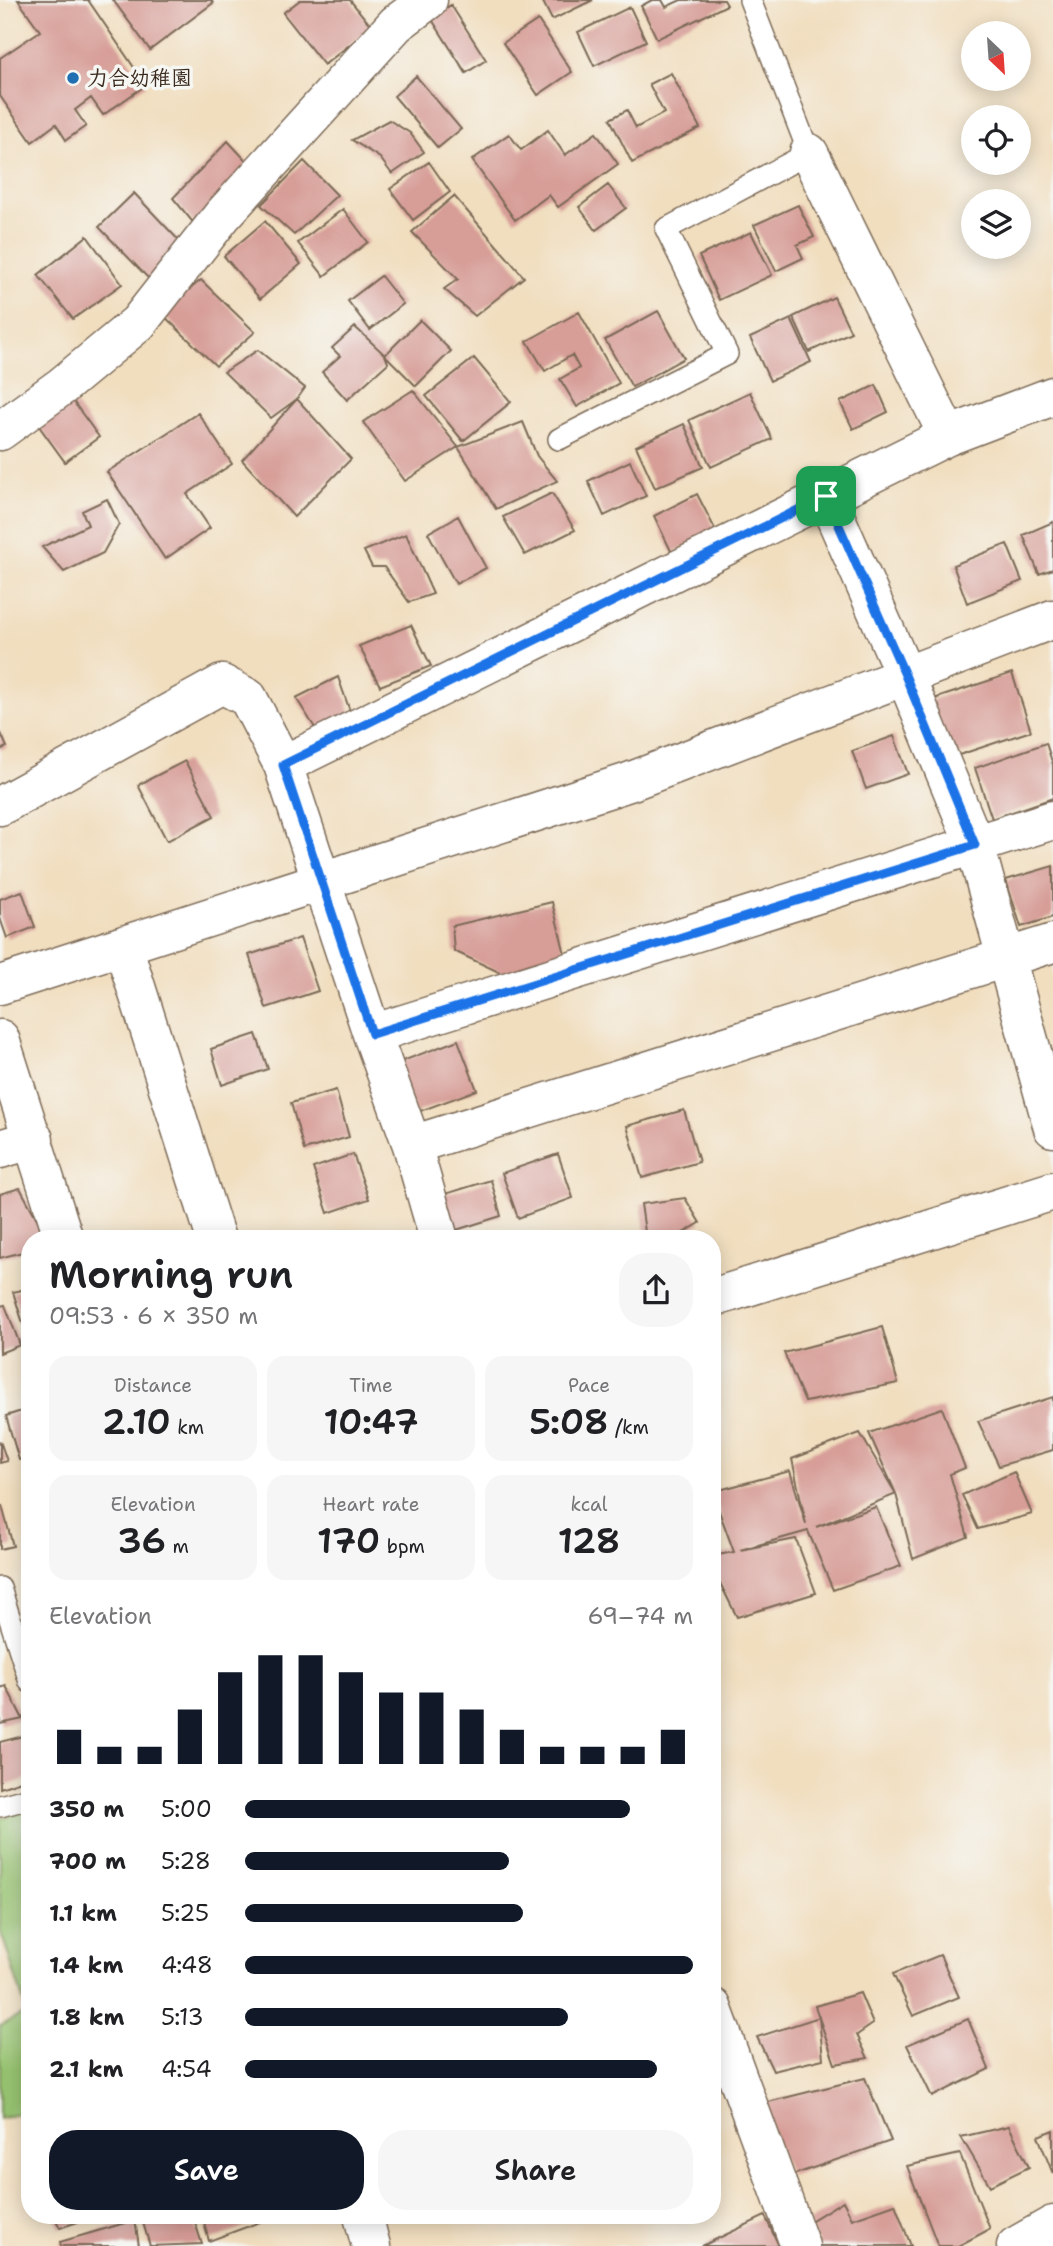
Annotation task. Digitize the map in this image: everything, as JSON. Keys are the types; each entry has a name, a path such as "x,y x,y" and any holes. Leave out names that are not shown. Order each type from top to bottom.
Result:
{"street":[{"path":"0,431 62,386 138,323 231,206 396,24 428,0"},
{"path":"809,153 947,436"},
{"path":"283,765 947,436 1053,396"},
{"path":"826,496 905,675 975,845 1053,1128"},
{"path":"0,985 324,883 629,782 1053,619"},
{"path":"0,806 222,684 248,698 283,765 372,1034 412,1145 436,1230"},
{"path":"372,1034 1053,820"},
{"path":"412,1145 1053,943"},
{"path":"123,946 213,1230"},
{"path":"0,1039 17,1144 60,1230"},
{"path":"721,1295 1053,1191"},
{"path":"721,2031 800,2246"},
{"path":"365,2224 371,2246"},
{"path":"1016,2246 1053,2225"}],"lane":[{"path":"559,439 727,354 666,229 809,153 750,0"},
{"path":"0,1588 21,1654"},
{"path":"0,1807 21,1801"}],"green space":[{"path":"21,1812 21,1994 0,1929 0,1818"},
{"path":"21,2015 21,2113 0,2119 0,2026"}],"building":[{"path":"18,0 88,0 146,85 103,115 91,98 75,110 86,126 66,140 56,124 32,142 0,96 0,58 40,31"},
{"path":"113,0 211,0 213,3 150,50"},
{"path":"300,0 350,0 372,27 324,65 283,13"},
{"path":"542,0 593,0 552,20"},
{"path":"652,0 662,0 666,7 681,0 724,0 727,5 657,39 641,6"},
{"path":"451,5 486,60 466,73 431,18"},
{"path":"630,7 646,41 594,66 578,32"},
{"path":"538,20 572,72 538,95 503,43"},
{"path":"671,73 700,128 632,163 610,119 627,110 636,128 664,113 649,84"},
{"path":"416,76 461,129 438,148 394,96"},
{"path":"389,120 410,133 424,152 392,174 380,158 352,140"},
{"path":"548,130 565,155 596,133 618,164 558,207 549,195 515,220 472,160 509,134 521,150"},
{"path":"228,141 253,168 200,231 173,198"},
{"path":"304,161 337,195 294,235 261,205"},
{"path":"429,162 450,192 413,220 390,189"},
{"path":"608,185 626,208 596,230 579,207"},
{"path":"134,193 185,247 150,280 99,227"},
{"path":"454,196 524,277 475,316 444,289 458,279 412,232"},
{"path":"798,205 814,237 797,245 803,258 776,271 754,225"},
{"path":"343,209 368,242 324,276 298,243"},
{"path":"265,221 301,264 260,299 224,256"},
{"path":"751,232 772,275 719,300 699,256"},
{"path":"87,236 122,284 73,319 38,275"},
{"path":"381,276 403,304 370,330 348,301"},
{"path":"201,280 255,332 216,366 161,313"},
{"path":"834,297 851,332 809,352 793,317"},
{"path":"658,311 684,358 632,387 605,340"},
{"path":"579,312 619,383 577,407 560,379 579,368 572,355 545,371 527,341"},
{"path":"791,319 811,362 770,381 750,338"},
{"path":"420,320 451,351 416,386 385,355"},
{"path":"355,327 385,355 388,363 347,400 322,372 340,356 332,348"},
{"path":"258,350 305,388 297,399 271,418 224,372"},
{"path":"474,358 511,402 463,441 426,396"},
{"path":"876,385 888,412 853,429 840,402"},
{"path":"62,386 99,437 65,462 28,411"},
{"path":"413,390 458,447 405,481 363,422"},
{"path":"750,392 772,439 711,467 689,420"},
{"path":"297,399 351,459 294,517 242,460"},
{"path":"198,413 232,464 187,494 210,528 165,559 107,472"},
{"path":"523,422 537,456 557,481 496,509 458,447"},
{"path":"684,424 703,467 655,488 636,446"},
{"path":"630,461 646,496 604,516 588,481"},
{"path":"552,493 575,530 525,555 503,517"},
{"path":"697,494 716,531 672,553 654,516"},
{"path":"107,499 119,524 103,553 64,572 42,547 88,525 82,511"},
{"path":"458,516 486,568 456,584 428,533"},
{"path":"1053,522 1053,569 1039,574 1023,535"},
{"path":"406,534 433,594 409,602 384,567 372,567 364,551"},
{"path":"1007,544 1022,581 967,603 953,565"},
{"path":"411,625 431,666 380,686 359,646"},
{"path":"1012,673 1031,731 950,758 931,700"},
{"path":"338,677 351,714 317,731 296,698"},
{"path":"0,731 7,747 0,750"},
{"path":"894,736 908,774 866,789 852,751"},
{"path":"1046,743 1053,765 1053,798 992,819 975,768"},
{"path":"185,761 214,816 167,841 138,785"},
{"path":"1053,866 1053,917 1021,927 1006,880"},
{"path":"22,891 35,927 7,938 0,918 0,899"},
{"path":"552,902 566,958 503,974 454,951 452,926"},
{"path":"300,938 318,991 266,1008 249,955"},
{"path":"256,1034 268,1069 222,1085 211,1049"},
{"path":"458,1040 477,1090 415,1113 397,1063"},
{"path":"336,1090 349,1137 304,1150 291,1103"},
{"path":"684,1110 699,1162 642,1178 627,1126"},
{"path":"353,1154 369,1199 328,1213 313,1168"},
{"path":"558,1154 573,1198 518,1218 502,1173"},
{"path":"491,1180 501,1216 453,1230 442,1195"},
{"path":"20,1188 43,1230 21,1230 21,1252 0,1258 0,1194"},
{"path":"685,1198 700,1223 688,1230 645,1230 641,1204"},
{"path":"21,1290 21,1317 13,1292"},
{"path":"5,1305 20,1345 0,1353 0,1306"},
{"path":"882,1327 898,1383 805,1402 784,1353"},
{"path":"1053,1397 1053,1450 999,1466 978,1421"},
{"path":"942,1408 965,1468 950,1474 968,1537 913,1559 896,1494 869,1433"},
{"path":"21,1411 21,1459 19,1460 6,1416"},
{"path":"860,1433 896,1494 816,1527 876,1507 901,1566 833,1590 808,1531 740,1550 796,1539 816,1593 737,1617 721,1585 721,1554 734,1552 721,1517 721,1490 790,1471 806,1524 792,1459"},
{"path":"0,1441 7,1461 0,1463"},
{"path":"1014,1472 1032,1514 978,1529 962,1495"},
{"path":"0,1506 13,1546 0,1549"},
{"path":"6,1686 21,1719 0,1724 0,1688"},
{"path":"21,1737 21,1781 0,1788 0,1742"},
{"path":"940,1955 959,1997 913,2016 893,1974"},
{"path":"860,1993 873,2024 857,2035 868,2058 835,2064 815,2006"},
{"path":"819,2017 823,2059 773,2071 757,2037"},
{"path":"968,2019 989,2069 932,2097 907,2045"},
{"path":"865,2078 891,2141 790,2176 760,2104"},
{"path":"1009,2126 1029,2167 990,2186 961,2137"},
{"path":"1053,2130 1053,2174 1038,2136"},
{"path":"960,2154 990,2229 958,2246 938,2246 907,2166"},
{"path":"843,2201 852,2219 895,2204 911,2246 819,2246 809,2222"},
{"path":"765,2216 779,2246 702,2246"},
{"path":"121,2224 136,2224 139,2246 61,2246 60,2242"},
{"path":"143,2224 196,2224 202,2244 150,2246"},
{"path":"204,2224 255,2224 209,2241"}],"place":[{"name":"力合幼稚園","path":"73,78"}],"route":[{"path":"826,496 905,675 975,845 372,1034 283,765 826,496"}]}
